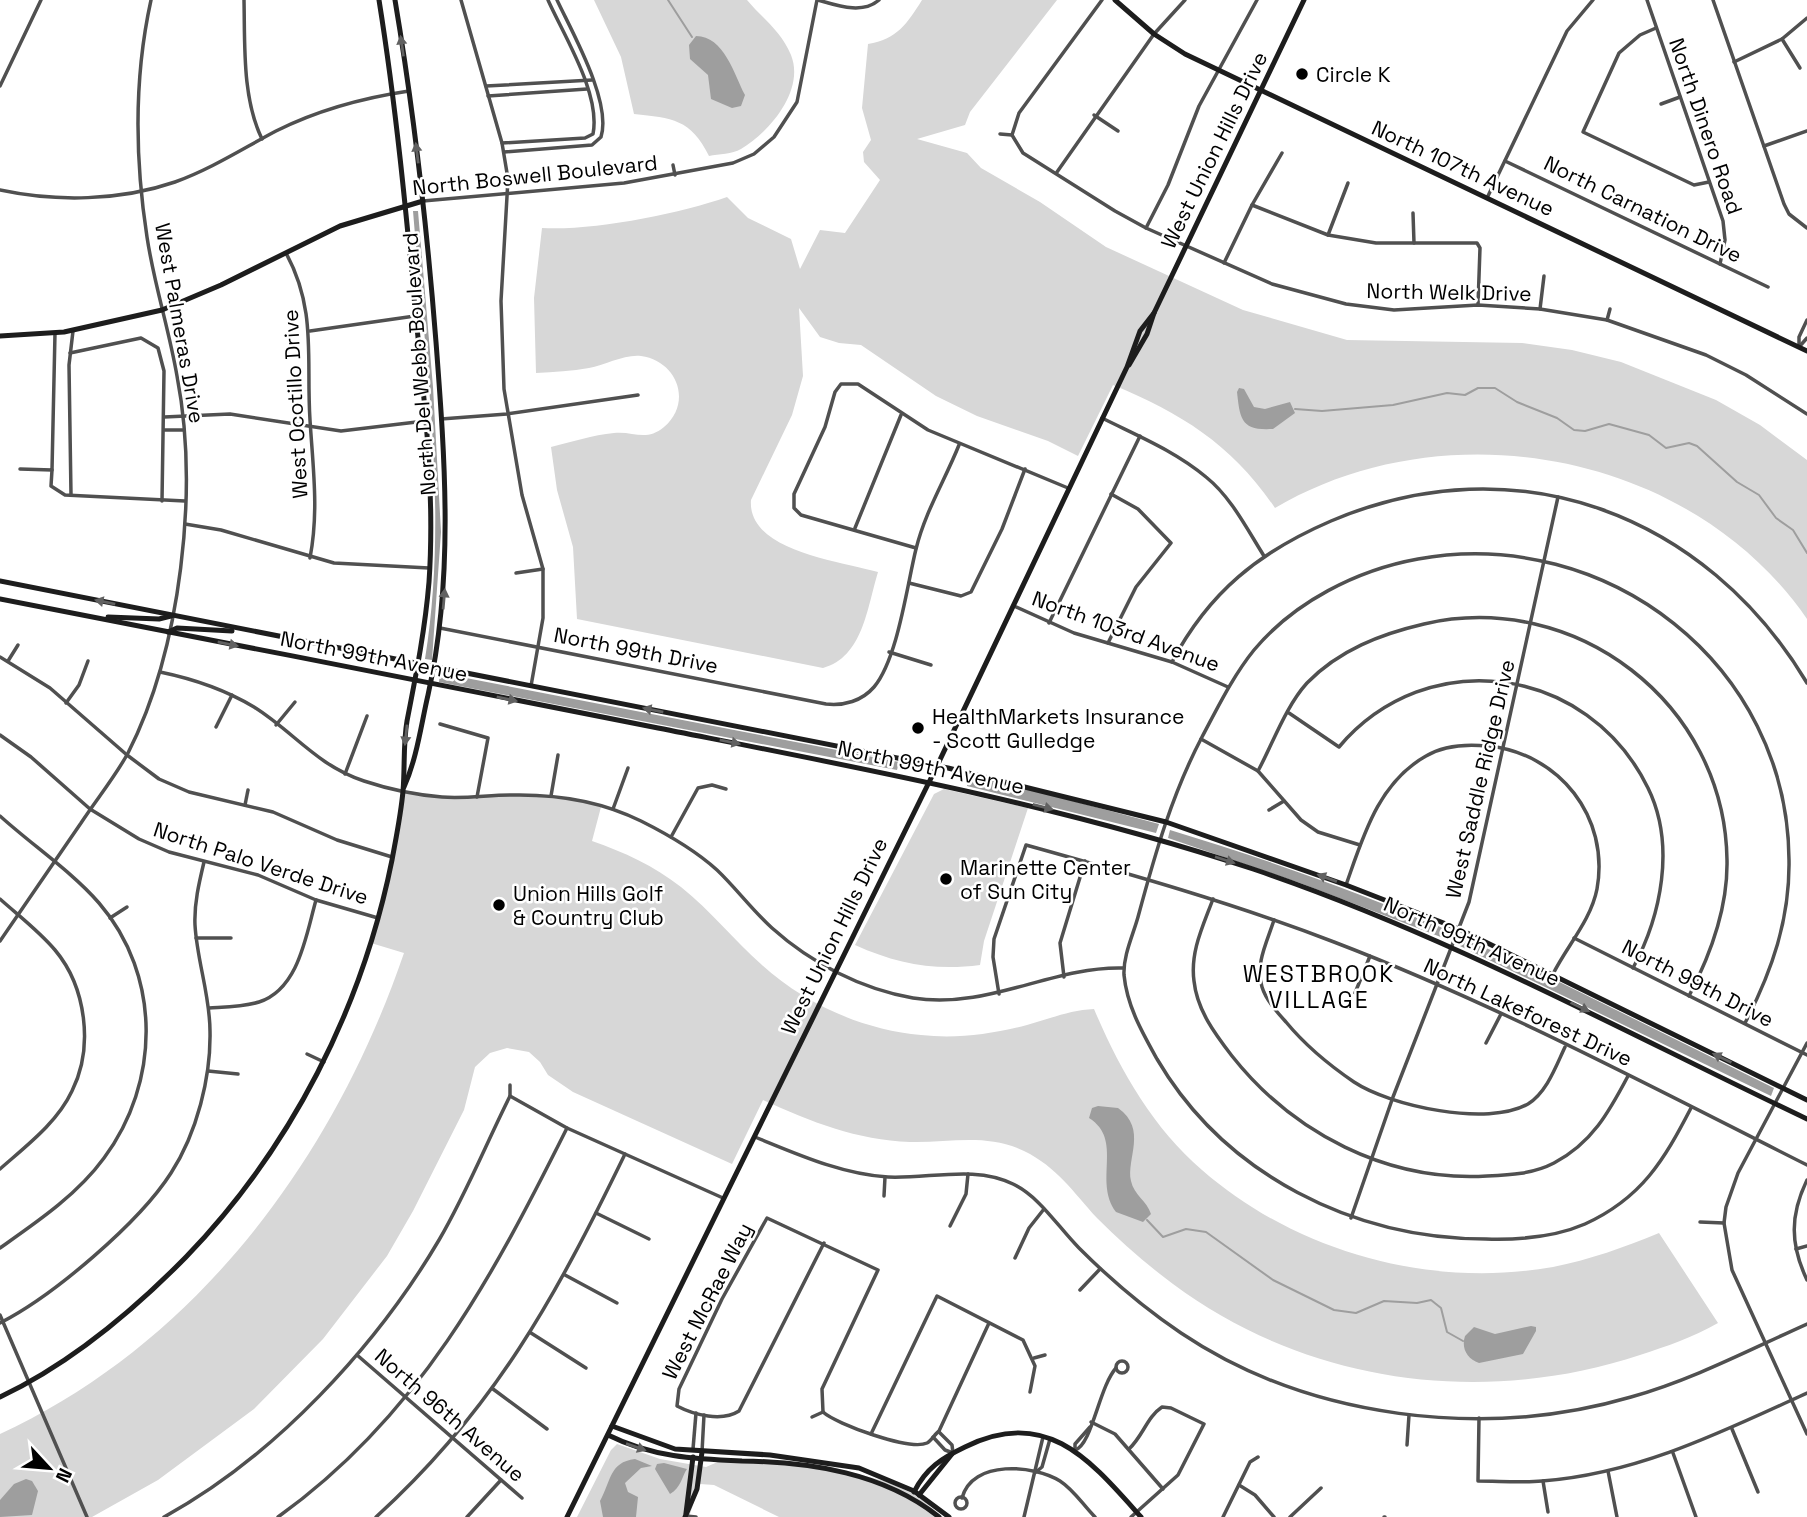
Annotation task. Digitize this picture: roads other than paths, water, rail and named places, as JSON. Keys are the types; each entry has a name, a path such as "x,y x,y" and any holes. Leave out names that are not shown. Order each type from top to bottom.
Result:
{"main road":[{"name":"North Del Webb Boulevard","path":"379,0 406,205 416,316 425,421 430,568 419,664 407,722 403,790"},
{"name":"North Del Webb Boulevard","path":"396,0 423,201 442,419 446,568 431,684 412,765 403,790"},
{"name":"North 107th Avenue","path":"1115,0 1154,34 1217,70 1488,196 1807,351"},
{"name":"West Union Hills Drive","path":"567,1517 937,766 1068,488 1127,367 1137,354 1154,313 1304,0"},
{"name":"North Boswell Boulevard","path":"0,336 73,331 162,310 221,285 340,226 423,201"},
{"name":"North 99th Avenue","path":"0,581 937,766 1036,788 1166,822 1346,885 1459,929 1807,1100"},
{"name":"North 99th Avenue","path":"0,599 929,782 1030,804 1160,840 1294,884 1452,946 1807,1119"},
{"path":"95,618 159,619 172,616"},
{"path":"168,632 177,628 250,631"},
{"path":"0,1397 29,1383 124,1315 208,1234 285,1131 324,1062 355,990 378,918 403,790"},
{"path":"612,1426 656,1444 693,1451 770,1455 859,1468 917,1493 949,1517"},
{"path":"914,1499 953,1452 991,1436 1010,1434 1050,1438 1075,1450 1091,1462 1136,1515"},
{"path":"608,1435 642,1450 692,1460 770,1463 847,1473 914,1499 939,1517"},
{"path":"686,1517 693,1451"},
{"path":"686,1517 697,1489 702,1452"}],"street":[{"path":"0,86 41,0"},
{"name":"West Palmeras Drive","path":"0,941 127,755 160,672 172,616 185,524 184,430 147,237 141,191 139,86 151,0"},
{"path":"244,0 248,80 257,128 262,139"},
{"path":"461,0 502,144 509,192 501,301 507,414 522,495 543,569 543,618 531,686"},
{"path":"502,144 590,137 595,130 587,89 573,49 548,0"},
{"path":"504,152 580,147 598,142 603,123 595,89 582,51 557,0"},
{"path":"818,0 848,9 874,5 879,0"},
{"name":"North Boswell Boulevard","path":"423,201 624,183 733,163 754,154 774,137 797,102 818,0"},
{"path":"1000,134 1012,135 1019,113 1102,0"},
{"path":"1057,172 1094,115 1154,34 1185,0"},
{"path":"1146,228 1168,185 1217,70 1257,0"},
{"path":"1488,196 1567,31 1593,0"},
{"name":"North Dinero Road","path":"1647,0 1724,226 1725,240 1720,264"},
{"path":"1713,0 1789,214 1807,228"},
{"path":"1734,62 1782,38 1807,18"},
{"path":"1656,28 1640,35 1619,53 1583,132 1694,185 1710,182"},
{"path":"1782,38 1800,68"},
{"path":"485,86 592,80"},
{"path":"488,96 595,89"},
{"path":"0,190 38,197 74,198 141,191 186,178 232,157 262,139 330,109 364,98 408,91"},
{"path":"1661,104 1680,97"},
{"path":"1094,115 1118,131"},
{"path":"1764,146 1807,131"},
{"name":"North Welk Drive","path":"1012,135 1023,153 1146,228 1272,284 1346,304 1394,310 1478,305 1540,309 1607,320 1706,355 1767,388 1807,414"},
{"path":"1224,263 1251,205 1282,153"},
{"name":"North Carnation Drive","path":"1505,160 1768,287"},
{"path":"673,164 675,175"},
{"path":"1328,235 1348,183"},
{"path":"1251,205 1328,235 1377,243 1477,243 1478,305"},
{"path":"1413,214 1414,244"},
{"name":"West Ocotillo Drive","path":"285,251 302,288 310,331 311,428 317,508 310,558"},
{"path":"1540,309 1544,276"},
{"path":"1607,320 1610,309"},
{"path":"310,331 416,316"},
{"path":"1799,347 1799,337 1807,320"},
{"path":"71,495 70,353 73,331"},
{"path":"55,333 51,486 71,495 185,501"},
{"path":"70,353 141,338 149,340 158,348 164,371 162,500"},
{"path":"1799,347 1807,338"},
{"path":"916,548 855,528 801,515 794,508 794,494 825,427 835,392 841,384 858,384 901,415 959,445 1068,488"},
{"path":"442,419 507,414 638,395"},
{"path":"164,417 230,414 311,428 355,431 425,421"},
{"path":"855,528 901,415"},
{"path":"1102,418 1173,454 1208,478 1234,508 1264,555"},
{"path":"164,430 184,430"},
{"path":"1049,623 1140,436"},
{"path":"931,665 889,652 928,512 959,445"},
{"path":"20,469 52,470"},
{"path":"909,583 961,596 971,592 1005,520 1025,469"},
{"path":"1172,662 1191,625 1225,588 1264,555 1308,531 1363,507 1406,496 1452,490 1502,489 1559,497 1634,521 1698,559 1726,581 1768,624 1807,683"},
{"path":"1108,643 1136,587 1171,543 1138,509 1111,494"},
{"name":"West Saddle Ridge Drive","path":"1351,1218 1393,1097 1474,885 1559,497"},
{"path":"185,524 230,532 334,563 430,568"},
{"path":"1691,1108 1665,1159 1645,1184 1613,1208 1583,1225 1512,1240 1460,1239 1394,1230 1351,1218 1286,1187 1245,1160 1186,1102 1140,1029 1128,1000 1124,968 1160,840 1181,778 1229,687 1255,649 1286,620 1319,596 1360,576 1394,564 1437,556 1503,553 1544,560 1609,582 1670,620 1706,650 1728,678 1767,746 1780,785 1787,827 1787,898 1780,941 1766,982 1745,1023"},
{"path":"516,573 543,569"},
{"name":"North 103rd Avenue","path":"1012,605 1049,623 1172,662 1229,687"},
{"path":"1258,771 1307,683 1352,649 1386,633 1437,621 1482,616 1531,623 1569,633 1630,667 1651,684 1698,746 1715,792 1727,859 1724,902 1713,941 1689,996"},
{"name":"North 99th Drive","path":"440,628 826,704 850,703 866,694 878,681 889,652"},
{"path":"8,661 18,645"},
{"path":"0,657 50,688 159,779 189,792 273,812 337,841 392,857"},
{"path":"65,703 79,685 88,661"},
{"path":"160,672 194,679 256,708 314,757 345,774 403,790 442,797 551,796 613,808 671,837 716,868 770,926 791,944 834,971 862,984 914,998 954,1000 999,995 1101,967 1124,968"},
{"path":"1289,713 1339,747 1359,723 1393,700 1421,688 1466,681 1518,684 1553,696 1589,715 1621,746 1649,789 1662,845 1658,905 1652,928 1633,968"},
{"path":"216,727 232,695"},
{"path":"276,725 296,702"},
{"path":"345,774 367,716"},
{"path":"440,724 488,738 477,798"},
{"name":"North Palo Verde Drive","path":"0,735 31,757 90,809 139,839 204,862 258,874 316,900 378,918"},
{"path":"1201,739 1258,771 1301,820 1318,832 1360,845"},
{"path":"1346,885 1360,845 1384,796 1403,773 1426,755 1474,744 1503,747 1535,758 1564,779 1588,814 1599,860 1597,888 1589,913 1553,974"},
{"path":"551,796 558,755"},
{"path":"613,808 628,768"},
{"path":"671,837 698,788 712,785 726,789"},
{"path":"244,806 248,790"},
{"path":"1269,810 1284,801"},
{"path":"0,816 99,902 110,918 135,961 146,1004 147,1033 137,1096 123,1129 103,1160 55,1207 0,1248"},
{"name":"North Lakeforest Drive","path":"999,995 993,957 994,939 1026,845 1149,878 1370,956 1501,1014 1807,1165"},
{"path":"1064,977 1060,943 1085,861"},
{"path":"2,1323 40,1298 97,1252 136,1215 172,1173 196,1116 208,1071 209,1008 196,938 196,903 204,862"},
{"path":"0,899 55,950 73,980 84,1014 82,1055 73,1090 54,1118 0,1169"},
{"path":"1213,899 1194,952 1194,981 1202,1010 1217,1037 1250,1078 1297,1120 1371,1159 1419,1172 1462,1177 1526,1174 1552,1164 1576,1150 1595,1133 1628,1076"},
{"path":"209,1008 257,1003 281,989 293,970 316,900"},
{"path":"110,918 127,907"},
{"path":"1274,920 1260,960 1262,987 1271,1004 1300,1039 1356,1083 1421,1107 1488,1115 1511,1111 1529,1103 1544,1088 1566,1046"},
{"path":"196,938 231,938"},
{"name":"North 99th Drive","path":"1574,938 1805,1054"},
{"path":"1355,993 1370,956"},
{"path":"1486,1043 1501,1014"},
{"path":"1807,1043 1805,1054 1773,1103 1730,1193 1724,1223 1732,1270 1807,1434"},
{"path":"307,1054 324,1062"},
{"path":"208,1071 237,1074"},
{"path":"164,1517 234,1469 293,1421 357,1355 401,1297 439,1239 510,1096 510,1085"},
{"path":"510,1096 567,1128 723,1198"},
{"path":"278,1517 373,1434 451,1339 515,1233 567,1128"},
{"path":"753,1136 812,1160 885,1177 968,1174 997,1177 1016,1185 1044,1209 1100,1269 1182,1334 1239,1364 1325,1396 1409,1415 1520,1419 1575,1411 1631,1397 1685,1379 1807,1324"},
{"path":"376,1517 453,1439 493,1389 531,1334 565,1275 625,1154"},
{"path":"950,1226 966,1194 968,1174"},
{"path":"884,1196 885,1177"},
{"path":"1807,1180 1793,1218 1796,1249 1807,1280"},
{"path":"1015,1258 1028,1228 1044,1209"},
{"path":"596,1213 649,1239"},
{"name":"West McRae Way","path":"696,1413 677,1406 677,1399 722,1299 767,1218 824,1242"},
{"path":"1700,1222 1724,1223"},
{"path":"693,1451 696,1413 725,1417 738,1411 824,1242 878,1270 822,1389 823,1412 834,1421 915,1445 927,1443 939,1431 990,1323"},
{"path":"1796,1249 1807,1246"},
{"path":"1080,1290 1100,1269"},
{"path":"565,1275 617,1303"},
{"path":"871,1434 937,1296 1023,1340 1034,1358 1035,1374 1030,1392"},
{"path":"0,1315 87,1517"},
{"path":"531,1334 586,1368"},
{"name":"North 96th Avenue","path":"357,1355 522,1498"},
{"path":"1034,1358 1045,1355"},
{"path":"1075,1450 1086,1442 1091,1424 1116,1368"},
{"path":"493,1389 547,1429"},
{"path":"1479,1418 1478,1481 1543,1481 1608,1471 1672,1453 1732,1429 1807,1393"},
{"path":"1129,1449 1139,1440 1152,1415 1162,1407 1205,1424 1178,1475 1136,1515"},
{"path":"812,1417 823,1412"},
{"path":"702,1452 704,1415"},
{"path":"1407,1445 1409,1415"},
{"path":"1091,1424 1110,1431 1163,1489"},
{"path":"1732,1429 1758,1492"},
{"path":"933,1437 945,1450 953,1452 952,1446 939,1431"},
{"path":"1024,1517 1042,1437"},
{"path":"1036,1472 1042,1467 1050,1438"},
{"path":"1672,1453 1696,1517"},
{"path":"1223,1517 1250,1462 1258,1458"},
{"path":"962,1498 964,1492 987,1473 1005,1469 1036,1472 1062,1483 1095,1517"},
{"path":"1608,1471 1617,1517"},
{"path":"467,1517 501,1480"},
{"path":"1543,1481 1548,1511"},
{"path":"1239,1485 1255,1495 1274,1517"},
{"path":"1290,1517 1321,1488"},
{"path":"686,1517 696,1517"}],"waterway":[{"path":"668,0 692,37"},
{"path":"1295,409 1322,411 1393,405 1447,393 1465,395 1478,388 1495,388 1517,402 1557,418 1574,430 1585,431 1609,424 1649,435 1666,448 1689,443 1697,446 1737,482 1759,495 1776,518 1793,530 1807,553"},
{"path":"1147,1220 1163,1237 1186,1229 1206,1232 1273,1280 1334,1310 1356,1313 1384,1301 1417,1303 1431,1300 1441,1308 1447,1332 1463,1341"}],"place":[{"name":"Circle K","path":"1302,74"},
{"name":"HealthMarkets Insurance - Scott Gulledge","path":"918,728"},
{"name":"Marinette Center of Sun City","path":"946,879"},
{"name":"Union Hills Golf & Country Club","path":"499,905"}],"district":[{"name":"WESTBROOK VILLAGE","path":"1319,987"}]}
